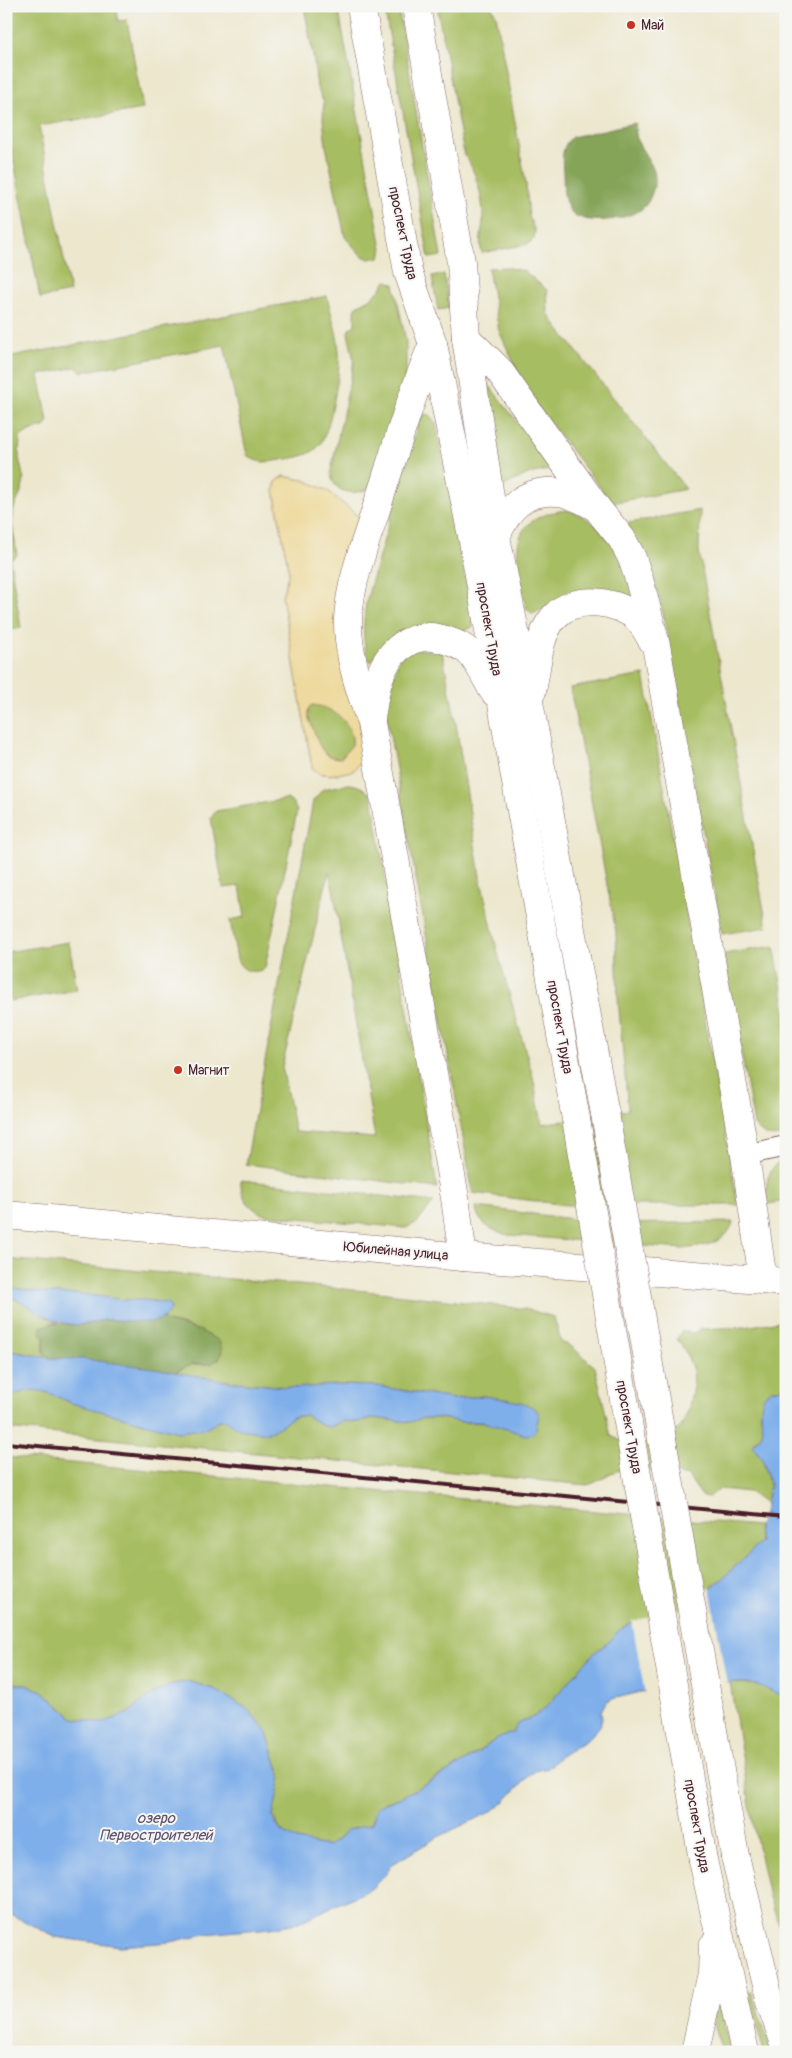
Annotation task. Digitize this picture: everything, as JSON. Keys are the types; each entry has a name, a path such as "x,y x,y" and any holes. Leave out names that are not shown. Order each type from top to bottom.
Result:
{"main road":[{"name":"проспект Труда","path":"361,6 408,272 433,344 474,541 576,1119 703,1860 745,2052"},
{"name":"проспект Труда","path":"416,6 461,262 466,338 496,537 529,702 605,1114 735,1856 770,2002 786,2046"},
{"path":"463,1257 452,1178 371,723 360,690 349,638 348,619 352,595 372,522 417,380 433,344 466,338 498,369 596,507 622,539 632,558 656,645 745,1155 774,1281"},
{"path":"496,537 509,510 534,495 557,492 572,495 596,507"},
{"path":"529,702 545,632 554,617 567,607 585,603 603,604 620,608 639,620 656,645"},
{"path":"371,723 375,688 382,669 395,651 418,638 431,636 451,642 469,652 503,708"},
{"name":"Юбилейная улица","path":"6,1215 463,1257 774,1281"},
{"path":"695,2052 712,1974 714,1914"}],"street":[{"path":"745,1155 786,1146"}],"green space":[{"path":"6,6 116,6 118,21 127,20 143,109 39,126 70,292 40,298 6,121"},
{"path":"304,6 338,6 382,249 380,257 369,259 361,255 345,237 326,146 323,119 324,102 317,88"},
{"path":"384,6 398,6 441,256 429,258"},
{"path":"439,6 491,6 496,15 526,184 529,217 535,231 534,239 528,244 482,253 480,244 483,218 482,202 475,176 464,154 438,12"},
{"path":"635,123 638,142 655,175 654,187 648,202 636,212 616,219 583,219 575,215 569,209 564,195 563,158 566,144 572,137"},
{"path":"506,267 524,271 547,290 548,313 554,323 686,489 612,503 530,397 499,331 488,268"},
{"path":"444,274 449,308 438,310 432,276"},
{"path":"387,281 394,284 406,341 406,375 373,486 360,492 346,492 335,485 331,471 354,361 348,333 349,329 355,325 355,310 357,306 370,299"},
{"path":"327,296 336,331 339,361 331,415 327,428 319,446 309,454 266,462 256,461 247,455 224,345 82,372 76,367 39,375 48,421 44,427 29,431 20,437 19,458 24,480 14,508 12,524 17,555 10,560 21,628 6,631 8,626 6,617 6,358"},
{"path":"484,384 489,385 551,466 549,470 528,474 504,486 499,486"},
{"path":"424,414 430,415 436,424 474,626 467,630 455,631 375,656 371,662 365,649 364,641 367,598 420,416"},
{"path":"567,510 582,516 594,524 613,546 626,573 636,602 548,606 533,614 526,608 518,558 518,544 523,532 531,522 546,514"},
{"path":"700,510 699,552 767,927 722,934 663,613 650,566 623,524"},
{"path":"410,649 442,651 456,724 480,877 499,958 533,1077 542,1124 628,1110 618,998 616,932 570,688 644,675 738,1205 566,1205 473,1193 385,708 399,658"},
{"path":"310,706 321,706 335,713 346,723 350,730 352,745 341,758 329,756 319,745 308,715"},
{"path":"349,784 359,786 372,797 437,1188 246,1164 313,801 323,789","holes":["329,871 375,1138 295,1132 282,1067"]},
{"path":"287,799 293,803 297,811 265,968 257,971 248,971 237,959 230,920 245,917 240,886 223,888 211,818 216,811"},
{"path":"69,942 77,990 10,1001 6,980 6,952"},
{"path":"774,946 786,1011 786,1135 771,1137 765,1135 754,1125 724,954"},
{"path":"786,1156 786,1201 769,1204 766,1190 771,1171"},
{"path":"241,1180 434,1202 418,1222 406,1228 266,1215 255,1210 247,1202 242,1192"},
{"path":"476,1207 613,1224 733,1222 730,1229 720,1240 698,1247 682,1249 508,1235 487,1226 479,1218"},
{"path":"6,1259 377,1292 526,1309 554,1317 561,1342 571,1346 595,1367 611,1436 627,1444 640,1445 670,1435 681,1427 688,1411 694,1382 693,1370 686,1353 677,1339 682,1331 693,1333 700,1329 745,1327 786,1320 786,1387 772,1390 760,1412 763,1423 762,1434 755,1441 755,1450 762,1458 770,1485 766,1503 749,1492 719,1489 709,1497 702,1496 688,1476 649,1470 618,1471 587,1485 6,1429 6,1399 28,1390 42,1391 71,1403 178,1432 208,1428 219,1420 226,1420 239,1429 268,1433 292,1417 306,1415 323,1426 330,1427 343,1421 358,1422 372,1418 410,1422 423,1418 439,1418 462,1422 491,1423 526,1435 511,1400 483,1396 453,1399 377,1386 340,1385 296,1388 217,1380 175,1372 192,1364 206,1365 211,1336 186,1326 167,1322 162,1318 168,1314 170,1308 168,1303 80,1294 52,1294 6,1287"},
{"path":"6,1295 26,1304 38,1314 60,1322 50,1323 44,1336 44,1353 50,1358 6,1350"},
{"path":"162,1318 167,1322 201,1331 219,1341 222,1350 219,1359 211,1364 192,1364 175,1372 82,1359 50,1358 44,1353 44,1336 40,1333 41,1327 47,1325 86,1325 107,1320 140,1322"},
{"path":"6,1457 758,1526 760,1544 726,1576 683,1610 623,1627 610,1641 595,1652 545,1708 535,1716 523,1721 513,1732 495,1740 456,1767 399,1798 386,1802 375,1811 371,1824 352,1829 333,1844 327,1846 297,1840 281,1831 273,1816 281,1775 265,1728 246,1708 214,1689 191,1682 172,1684 149,1697 128,1713 103,1723 73,1718 42,1691 30,1686 6,1682"},
{"path":"730,1682 758,1685 786,1694 786,1944 769,1897 752,1818"},
{"path":"751,1991 772,2052 764,2052 748,1993"},
{"path":"717,1997 731,2052 722,2052 713,2019"}],"sand":[{"path":"284,476 307,481 328,491 359,517 362,527 345,585 363,753 362,760 353,771 326,775 312,767 282,596 289,572 274,490 276,482","holes":["310,706 321,706 335,713 350,730 352,745 341,758 329,756 325,753 317,740 308,718"]}],"water":[{"path":"6,1287 52,1294 80,1294 124,1300 145,1300 168,1303 171,1308 165,1316 149,1322 110,1319 70,1324 51,1318 6,1295"},
{"path":"6,1350 50,1358 82,1359 153,1368 225,1381 296,1388 333,1385 377,1386 453,1399 483,1396 524,1403 536,1409 539,1415 533,1434 526,1435 483,1422 462,1422 439,1418 423,1418 410,1422 372,1418 358,1422 343,1421 330,1427 323,1426 306,1415 292,1417 268,1433 239,1429 226,1420 219,1420 208,1428 178,1432 71,1403 40,1391 16,1394 6,1399"},
{"name":"озеро Первостроителей","path":"786,1387 786,1694 777,1694 758,1685 737,1682 641,1692 612,1699 606,1702 601,1711 602,1719 600,1726 587,1740 562,1755 548,1768 535,1771 500,1806 434,1839 391,1865 386,1874 371,1889 297,1923 270,1928 205,1934 171,1942 120,1946 55,1937 6,1912 6,1682 30,1686 42,1691 73,1718 103,1723 128,1713 149,1697 172,1684 191,1682 214,1689 246,1708 265,1728 281,1776 273,1816 281,1831 297,1840 327,1846 338,1840 347,1830 371,1824 378,1806 399,1798 446,1773 495,1740 513,1732 517,1724 535,1716 545,1708 595,1652 610,1641 618,1631 629,1624 653,1620 683,1610 711,1589 760,1543 758,1526 762,1521 770,1485 762,1458 752,1446 762,1434 761,1406 764,1396 772,1390"}],"pier":[{"path":"710,1587 727,1685 645,1694 632,1621 670,1613 682,1608"}],"railway":[{"path":"6,1443 786,1517"}],"place":[{"name":"Май","path":"631,25"},
{"name":"Магнит","path":"178,1070"}]}
